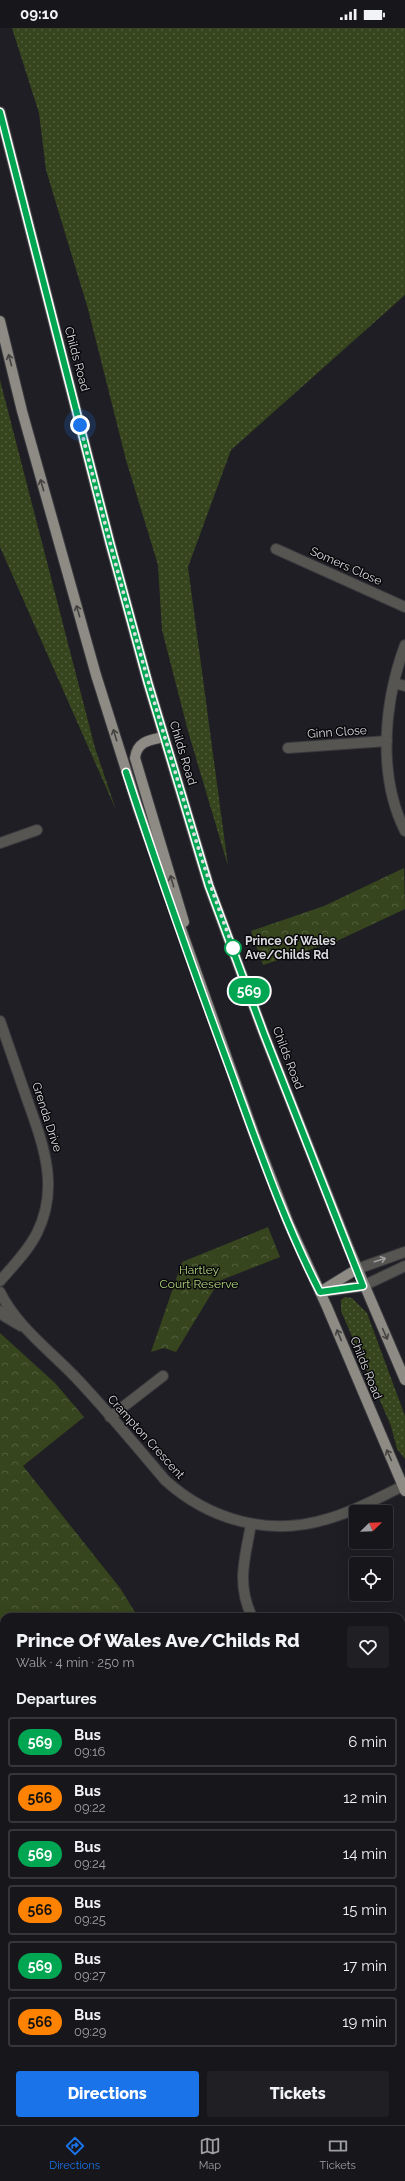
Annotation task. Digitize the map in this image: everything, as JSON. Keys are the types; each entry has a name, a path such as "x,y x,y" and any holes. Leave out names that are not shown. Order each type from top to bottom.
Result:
{"main road":[{"name":"Childs Road","path":"0,112 110,543 164,737 209,886 264,1034 363,1286 405,1380"},
{"name":"Childs Road","path":"0,321 22,411 96,675 138,808 254,1134 289,1224 404,1487"},
{"path":"164,737 142,743 136,750 135,758 183,917 191,960"},
{"path":"320,1292 357,1269"},
{"path":"320,1292 363,1286"}],"street":[{"name":"Somers Close","path":"276,549 405,607"},
{"path":"405,645 394,683 388,716 387,741 392,791 405,831"},
{"path":"394,683 405,686"},
{"name":"Ginn Close","path":"288,748 387,741"},
{"path":"0,843 37,830"},
{"name":"Grenda Drive","path":"0,1021 44,1148 50,1182 44,1217 38,1233 28,1248 0,1281"},
{"path":"357,1269 374,1261 405,1252"},
{"path":"363,1286 405,1266"},
{"name":"Crampton Crescent","path":"0,1292 6,1304 26,1329 80,1382 165,1480 180,1493 212,1512 251,1524 270,1527 288,1526 326,1520 404,1487"},
{"name":"Crampton Crescent","path":"0,1311 4,1316 26,1329"},
{"path":"110,1417 163,1376"},
{"path":"251,1524 242,1589 251,1613"}],"green space":[{"path":"12,28 405,28 405,295 231,450 188,567 228,866 188,731 162,630 158,565 126,460 88,309 46,170 39,113"},
{"path":"0,380 95,748 116,810 0,547"},
{"path":"404,868 405,909 339,940 263,965 251,931 324,906"},
{"name":"Hartley Court Reserve","path":"268,1227 280,1257 219,1281 176,1352 164,1348 151,1352 182,1262"},
{"path":"345,1297 352,1298 367,1313 405,1416 405,1459 397,1449 391,1426 341,1311 341,1300"},
{"path":"0,1333 55,1383 84,1417 23,1466 120,1588 136,1613 0,1613"}],"bus line":[{"name":"569","path":"0,112 110,543 148,683 209,886 264,1034 363,1286 320,1292 308,1268 254,1134 213,1023 126,772"}],"place":[{"name":"Prince Of Wales Ave/Childs Rd","path":"233,948"}],"route":[{"path":"80,425 148,683 209,886 235,952 233,948"}]}
